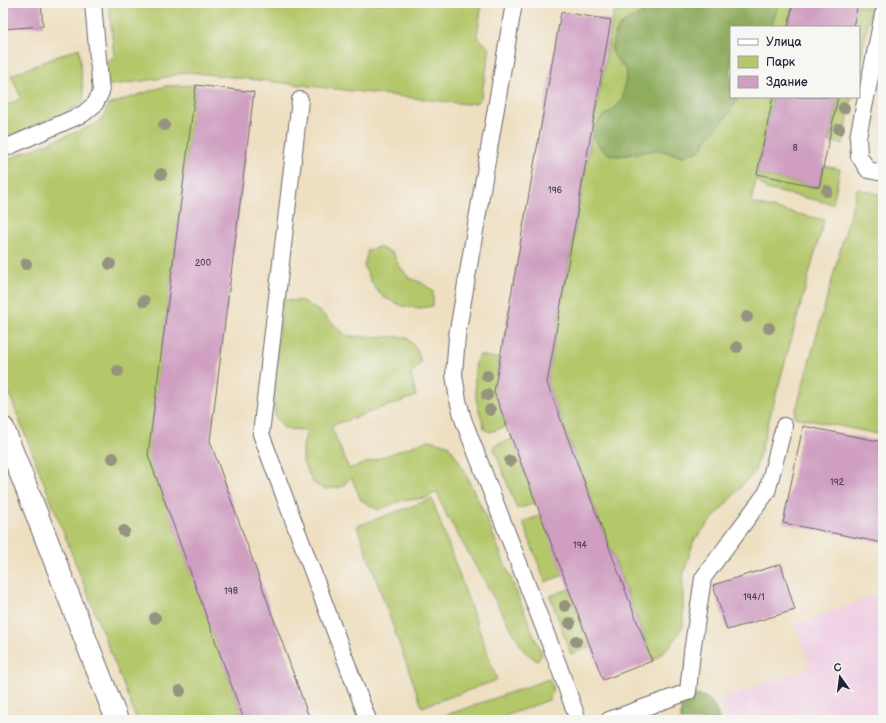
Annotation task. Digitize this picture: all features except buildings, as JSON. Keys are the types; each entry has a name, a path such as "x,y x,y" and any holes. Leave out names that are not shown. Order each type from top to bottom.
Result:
{"street":[{"path":"3,428 117,720"}],"lane":[{"path":"3,149 84,114 95,104 101,92 93,3"},
{"path":"514,3 457,336 454,376 463,419 578,720"},
{"path":"883,14 858,136 859,156 868,170 883,173"},
{"path":"300,100 261,434 368,720"},
{"path":"609,720 688,692 692,652 703,578 766,492 784,426"}],"shaded area":[{"path":"883,592 883,720 727,720 720,699 811,667 795,625"}],"green space":[{"path":"109,3 482,3 477,36 490,49 481,98 476,103 466,104 188,72 157,79 105,86 104,66 107,61 114,57"},
{"path":"623,3 793,3 788,26 730,26 730,98 773,98 757,174 819,187 824,166 840,169 833,204 766,189 756,178 751,203 824,220 755,471 694,540 683,576 683,626 672,644 653,661 547,383 614,12 624,12"},
{"path":"639,3 779,3 771,26 730,26 730,98 738,98 727,116 704,142 704,147 699,151 683,156 657,150 621,156 610,155 600,148 593,137 600,119 617,106 622,99 627,71 618,62 612,50 615,34 622,24 643,13"},
{"path":"857,5 871,8 860,62 860,26 853,26"},
{"path":"79,48 84,99 77,107 3,139 3,107 21,98 11,75"},
{"path":"196,85 151,434 151,462 244,720 137,720 3,378 3,161 96,124 105,114 108,105 165,86"},
{"path":"838,98 852,98 843,144 829,142"},
{"path":"857,189 883,195 883,435 794,417"},
{"path":"379,247 393,253 398,264 409,278 422,283 433,291 433,306 420,308 403,306 383,297 372,284 364,266 368,250"},
{"path":"283,300 303,301 320,312 347,336 406,337 417,349 421,362 411,374 416,396 331,426 349,469 429,440 448,445 458,459 482,508 542,655 537,661 524,651 446,514 437,492 426,498 400,501 378,510 361,500 351,477 342,487 324,489 313,483 303,462 303,447 307,430 285,429 275,416 272,387"},
{"path":"480,355 500,359 497,374 547,383 498,401 507,426 490,432 485,430 477,403 475,385 476,363 477,358"},
{"path":"512,439 536,503 517,509 493,446"},
{"path":"432,499 497,680 422,707 357,526"},
{"path":"541,515 564,575 545,582 523,522"},
{"path":"569,589 591,647 571,654 550,596"},
{"path":"549,679 552,684 552,690 549,700 494,720 432,720"},
{"path":"692,695 699,695 708,699 713,705 720,720 681,720 681,709"}]}
